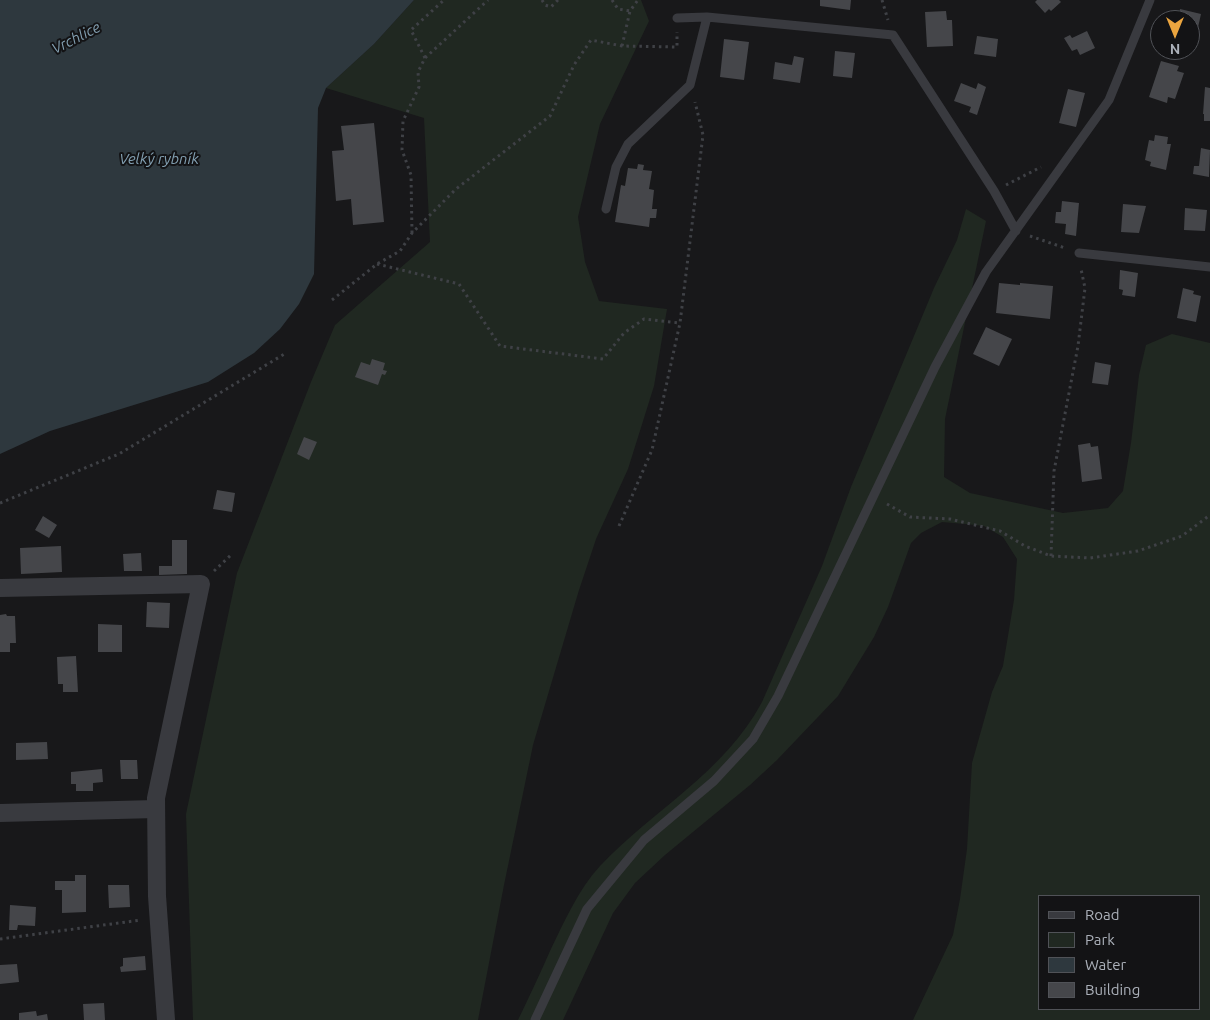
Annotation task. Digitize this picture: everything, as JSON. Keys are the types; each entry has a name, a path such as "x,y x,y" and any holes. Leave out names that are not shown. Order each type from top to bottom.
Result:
{"street":[{"path":"0,588 201,584 156,798 159,920 166,1020"},
{"path":"0,814 156,809"}],"lane":[{"path":"535,1020 587,909 644,840 714,781 753,739 778,696 935,367 986,272 1109,100 1150,0"},
{"path":"677,18 707,17 893,35 994,191 1016,231"},
{"path":"606,209 616,167 628,144 690,85 707,17"},
{"path":"1079,253 1210,267"}],"path":[{"path":"425,58 411,30 444,0"},
{"path":"412,233 411,175 402,150 403,121 419,87 418,72 425,58 488,0"},
{"path":"542,0 545,5 552,7 558,0"},
{"path":"612,0 618,9 630,10"},
{"path":"622,46 630,10 638,0"},
{"path":"332,300 377,264 400,251 412,233 456,189 550,116 574,65 591,40 622,46 677,47 677,18"},
{"path":"619,526 652,450 680,323 703,134 690,85"},
{"path":"994,191 1073,151"},
{"path":"1016,231 1079,253 1084,288 1078,346 1054,471 1051,556"},
{"path":"377,264 459,284 500,346 603,359 624,333 644,319 680,323"},
{"path":"0,502 119,454 286,353"},
{"path":"874,496 910,517 950,519 1000,531 1025,546 1051,556 1090,558 1138,551 1182,536 1210,515"},
{"path":"0,939 140,920 159,920"}],"green space":[{"path":"414,0 641,0 649,21 600,124 578,217 585,262 599,301 667,309 654,386 628,469 596,539 533,745 478,1020 193,1020 186,814 237,573 335,325 430,242 424,118 326,88 374,44"},
{"path":"966,209 986,221 945,419 944,477 970,493 1063,513 1108,508 1123,491 1139,375 1146,345 1172,334 1210,343 1210,1020 913,1020 953,935 967,849 972,763 992,692 1003,666 1014,600 1017,559 1003,537 984,526 942,522 921,533 911,543 888,607 874,637 838,696 777,760 750,785 665,855 635,883 613,913 563,1020 518,1020 566,918 592,875 621,846 687,789 729,749 747,727 762,702 822,566 851,487 934,288 957,240"}],"water":[{"name":"Velký rybník","path":"0,0 414,0 374,44 326,88 318,108 314,274 299,304 280,329 254,353 208,382 50,431 0,454"}],"building":[{"path":"820,0 851,0 850,10 820,6"},
{"path":"1037,0 1059,0 1061,2 1051,11 1049,9 1045,13 1035,2"},
{"path":"946,11 947,20 952,20 953,46 927,47 925,12"},
{"path":"1087,31 1095,48 1080,55 1077,49 1072,51 1064,38 1070,35 1072,38"},
{"path":"977,36 998,39 996,57 974,54"},
{"path":"724,39 749,42 744,80 720,77"},
{"path":"835,51 855,53 852,78 833,76"},
{"path":"794,56 804,58 800,83 773,79 775,62 792,65"},
{"path":"1161,61 1179,66 1177,71 1184,73 1175,99 1168,97 1167,103 1149,97"},
{"path":"961,83 976,89 978,83 986,87 977,115 969,112 971,107 954,101"},
{"path":"1205,87 1210,88 1210,121 1204,121"},
{"path":"1068,89 1085,93 1076,127 1059,123"},
{"path":"374,123 384,222 353,225 351,199 336,201 332,151 344,150 341,126"},
{"path":"1155,135 1168,137 1167,144 1171,144 1166,170 1150,166 1151,162 1145,160 1149,140 1154,141"},
{"path":"1201,148 1210,150 1209,177 1193,174 1194,166 1199,166"},
{"path":"638,164 644,165 643,170 652,171 649,189 654,190 652,209 657,209 656,218 650,218 649,227 615,222 621,185 625,186 628,168 637,169"},
{"path":"1062,201 1079,203 1076,236 1065,234 1066,224 1055,223 1056,212 1061,212"},
{"path":"1123,204 1146,206 1139,233 1121,232"},
{"path":"1185,208 1207,210 1205,231 1184,230"},
{"path":"1120,270 1138,273 1135,297 1122,295 1123,290 1119,289"},
{"path":"999,283 1053,286 1050,319 996,313"},
{"path":"1183,288 1194,291 1193,294 1201,296 1196,322 1177,318"},
{"path":"986,327 1012,339 999,366 973,354"},
{"path":"372,359 385,363 383,370 387,371 385,375 382,374 378,385 355,377 361,362 370,365"},
{"path":"1095,362 1111,365 1108,385 1092,383"},
{"path":"304,437 317,442 309,460 297,454"},
{"path":"1090,443 1091,447 1098,446 1102,479 1082,482 1078,445"},
{"path":"217,490 235,493 232,512 213,509"},
{"path":"43,516 57,525 49,538 35,530"},
{"path":"172,540 187,540 187,574 159,575 159,566 172,566"},
{"path":"61,546 62,572 21,574 20,548"},
{"path":"141,553 142,571 124,571 123,554"},
{"path":"147,602 170,603 169,628 146,627"},
{"path":"6,614 7,616 15,616 16,643 10,643 10,652 0,652 0,615"},
{"path":"98,624 122,625 122,652 98,652"},
{"path":"76,656 78,692 63,692 63,684 58,684 57,657"},
{"path":"47,742 48,759 16,760 16,743"},
{"path":"120,760 137,760 138,779 121,779"},
{"path":"102,769 103,782 93,783 93,791 76,791 76,784 71,784 71,772"},
{"path":"75,875 86,875 86,912 62,913 62,890 55,890 55,881 75,881"},
{"path":"108,885 129,885 130,907 109,908"},
{"path":"10,905 36,907 35,926 18,925 17,930 9,930"},
{"path":"145,956 146,970 121,972 120,967 123,966 123,958"},
{"path":"17,964 19,982 0,984 0,965"},
{"path":"104,1003 105,1020 84,1020 83,1004"},
{"path":"36,1011 37,1016 47,1014 48,1020 19,1020 19,1013"}],"water label":[{"name":"Vrchlice","path":"76,38"}]}
